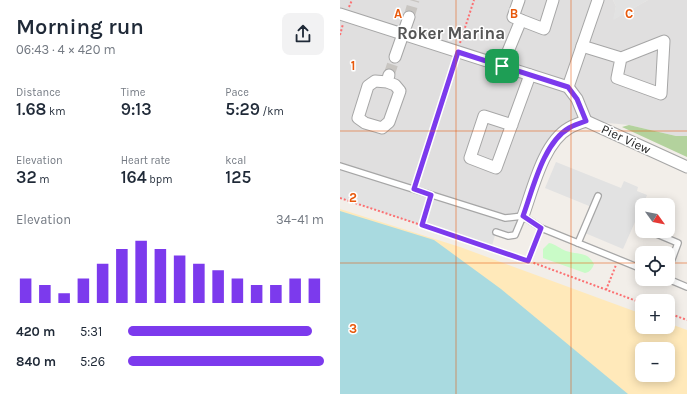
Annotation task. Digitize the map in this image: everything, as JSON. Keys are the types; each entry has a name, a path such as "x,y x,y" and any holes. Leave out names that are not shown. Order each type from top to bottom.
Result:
{"street":[{"path":"519,0 513,17 544,29 553,0"},
{"path":"568,87 598,0"},
{"path":"340,14 568,87 577,99 586,121"},
{"path":"395,57 409,18"},
{"path":"502,66 521,20"},
{"path":"582,46 622,58 664,41 661,94 617,78 622,58"},
{"path":"512,125 484,116 470,158 496,168 512,125 530,75"},
{"path":"388,79 400,91 389,122 382,128 365,123 358,118 368,86 375,81 388,79"},
{"name":"Pier View","path":"523,216 544,159 555,139 569,128 586,121 687,167"}],"lane":[{"path":"340,166 505,218 523,216 541,228 635,266"},
{"path":"578,243 598,196"},
{"path":"496,232 508,236 515,235 523,216"},
{"path":"666,238 678,243 675,251"},
{"path":"675,282 687,287"}],"path":[{"path":"414,189 474,0"},
{"path":"422,225 431,195"},
{"path":"340,198 528,261 635,300"},
{"path":"528,261 541,228"},
{"path":"606,290 618,259"},
{"path":"675,316 687,320"}],"shaded area":[{"name":"Roker Marina","path":"340,0 613,0 616,6 614,19 648,0 687,0 687,136 676,136 629,125 586,121 555,139 523,216 505,218 340,166"},
{"path":"613,0 648,0 613,20 616,6"},
{"path":"556,162 621,188 624,181 638,187 637,191 647,195 646,198 635,198 635,222 623,249 585,233 594,208 545,188"},
{"path":"340,166 505,218 523,216 515,235 496,232 491,249 340,198"}],"green space":[{"path":"629,125 676,136 687,136 687,157 622,127"},
{"path":"549,243 554,244 566,251 585,255 594,264 590,271 585,273 543,258 543,249"}],"sand":[{"path":"340,209 460,247 635,311 635,334 675,334 675,326 687,330 687,394 394,394 340,357"}],"water":[{"path":"340,211 434,240 501,289 628,394 340,394"}],"tunnel":[{"path":"409,17 414,0"},
{"path":"389,75 395,57"}],"district":[{"name":"Roker Marina","path":"451,33"}],"route":[{"path":"458,52 502,66 568,87 577,99 586,121 569,128 555,139 544,159 523,216 531,223 541,228 528,261 422,225 431,195 414,189 458,52"}]}
